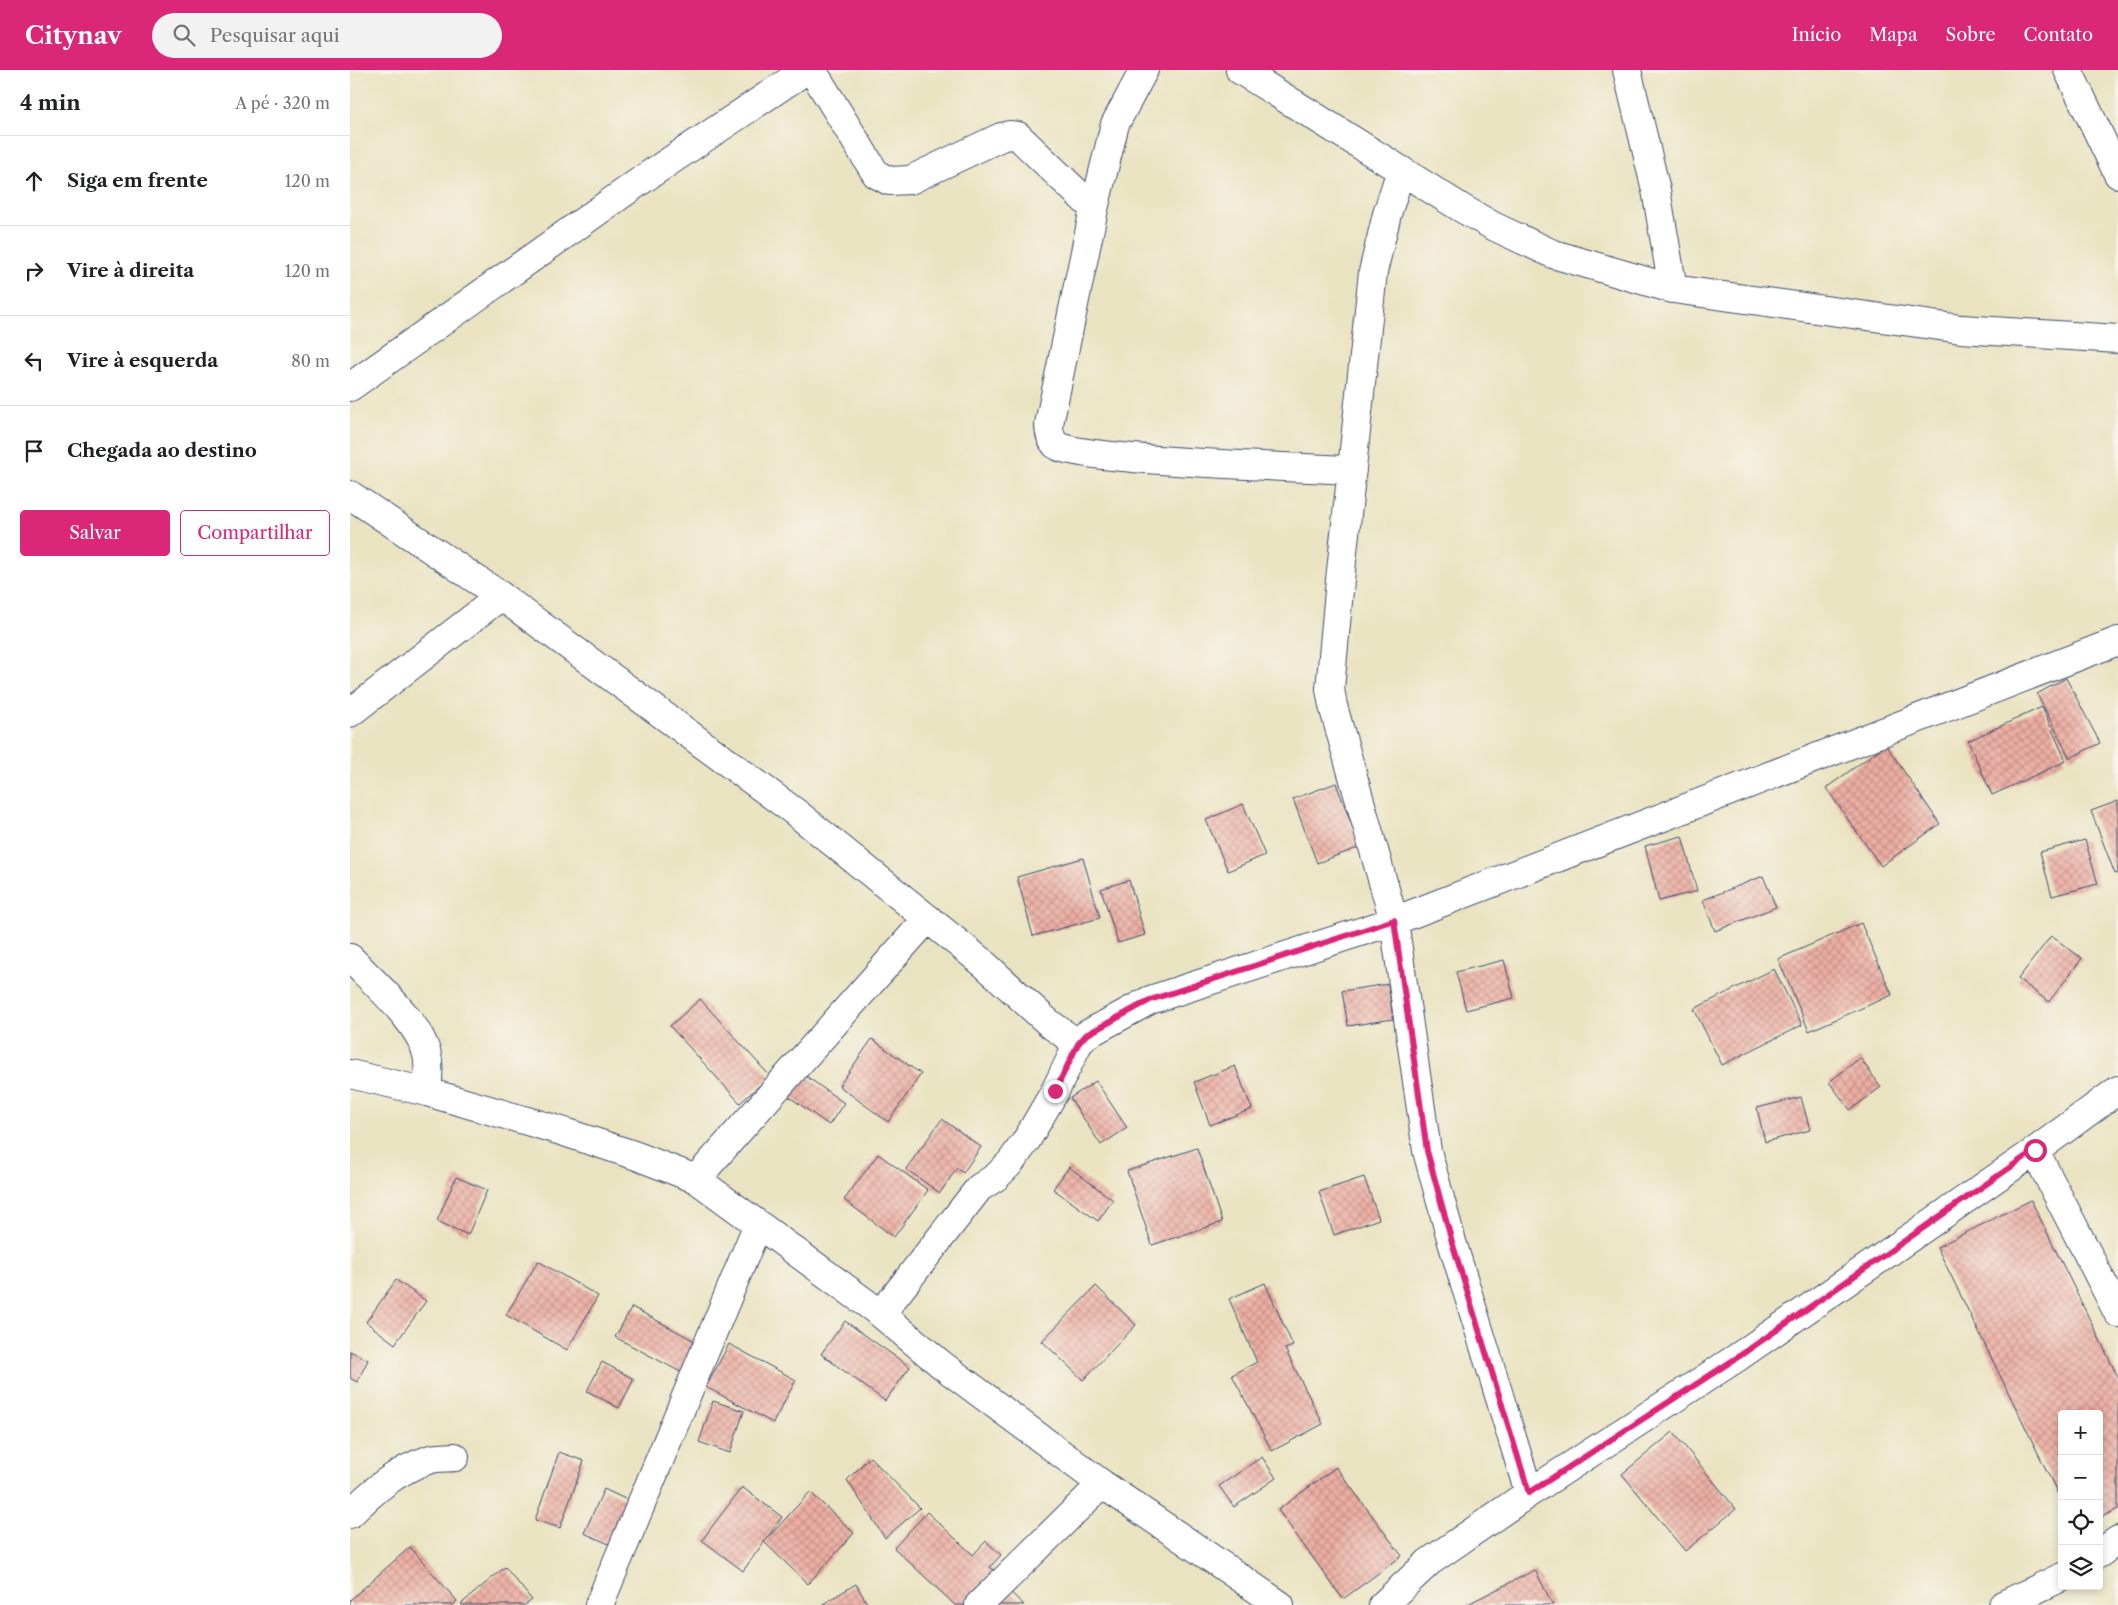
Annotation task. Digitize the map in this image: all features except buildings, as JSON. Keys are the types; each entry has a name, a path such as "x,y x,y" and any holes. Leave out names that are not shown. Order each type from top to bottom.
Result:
{"street":[{"path":"350,387 646,177 806,70"},
{"path":"812,70 876,174 889,181 910,180 1001,137 1009,135 1018,136 1094,209"},
{"path":"1144,70 1115,124 1094,209 1049,424 1050,435 1056,445 1066,449 1117,457 1352,470"},
{"path":"1240,70 1493,226 1553,254 1673,289 1961,329 2118,340"},
{"path":"1627,70 1656,190 1673,289"},
{"path":"2068,70 2118,174"},
{"path":"1401,170 1387,214 1373,272 1330,689 1333,706 1394,920 1427,1151 1455,1251 1529,1493"},
{"path":"350,495 501,596 795,812 982,963 1050,1024 1078,1044"},
{"path":"350,713 501,596"},
{"path":"881,1314 979,1188 996,1177 1010,1163 1026,1141 1055,1091 1078,1044 1086,1035 1150,1000 1394,920 2118,641"},
{"path":"696,1179 927,919"},
{"path":"350,958 412,1023 424,1045 428,1061 427,1092"},
{"path":"350,1074 427,1092 566,1133 634,1155 696,1179 881,1314 942,1365 1102,1484 1280,1605"},
{"path":"1383,1605 1429,1562 1529,1493 1738,1357 2118,1090"},
{"path":"2035,1150 2118,1312"},
{"path":"599,1605 758,1224"},
{"path":"350,1514 375,1489 401,1472 429,1459 456,1457"},
{"path":"979,1605 1102,1484"},
{"path":"2103,1551 2118,1540"},
{"path":"2003,1605 2058,1579"}],"route":[{"path":"1055,1091 1078,1044 1086,1035 1112,1019 1150,1000 1394,920 1427,1151 1452,1242 1529,1493 1738,1357 2035,1150"}]}
